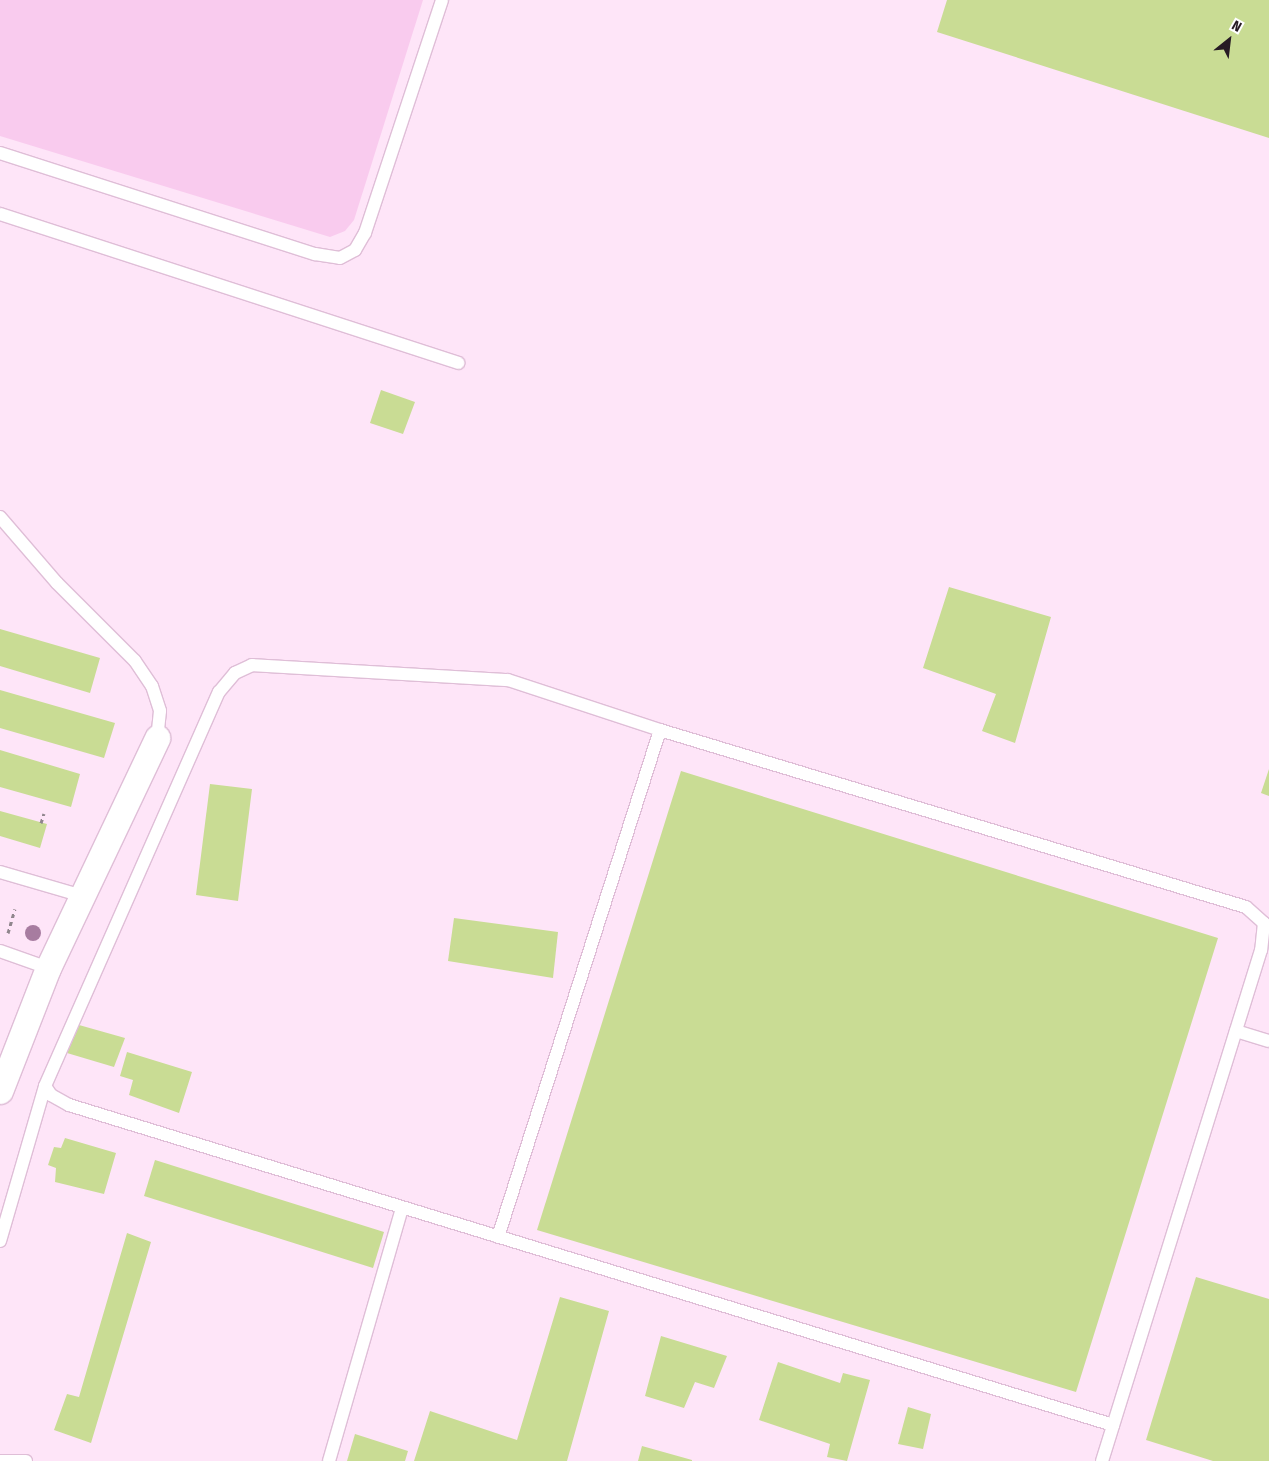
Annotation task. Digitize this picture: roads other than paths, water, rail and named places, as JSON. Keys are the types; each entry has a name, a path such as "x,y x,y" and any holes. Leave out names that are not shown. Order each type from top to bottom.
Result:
{"street":[{"path":"0,1091 48,968 157,738"}],"lane":[{"path":"0,153 315,254 340,258 355,250 365,233 442,0"},
{"path":"0,214 458,363"},
{"path":"0,517 57,583 135,661 152,686 160,711 157,738"},
{"path":"0,1241 45,1086 218,692 235,673 252,665 508,680 660,730 1246,908 1264,923 1261,950 1102,1461"},
{"path":"498,1237 660,730"},
{"path":"0,872 82,896"},
{"path":"0,952 48,968"},
{"path":"1236,1031 1269,1041"},
{"path":"45,1086 51,1095 69,1105 1114,1425"},
{"path":"329,1461 402,1208"},
{"path":"0,1461 26,1461"}]}
